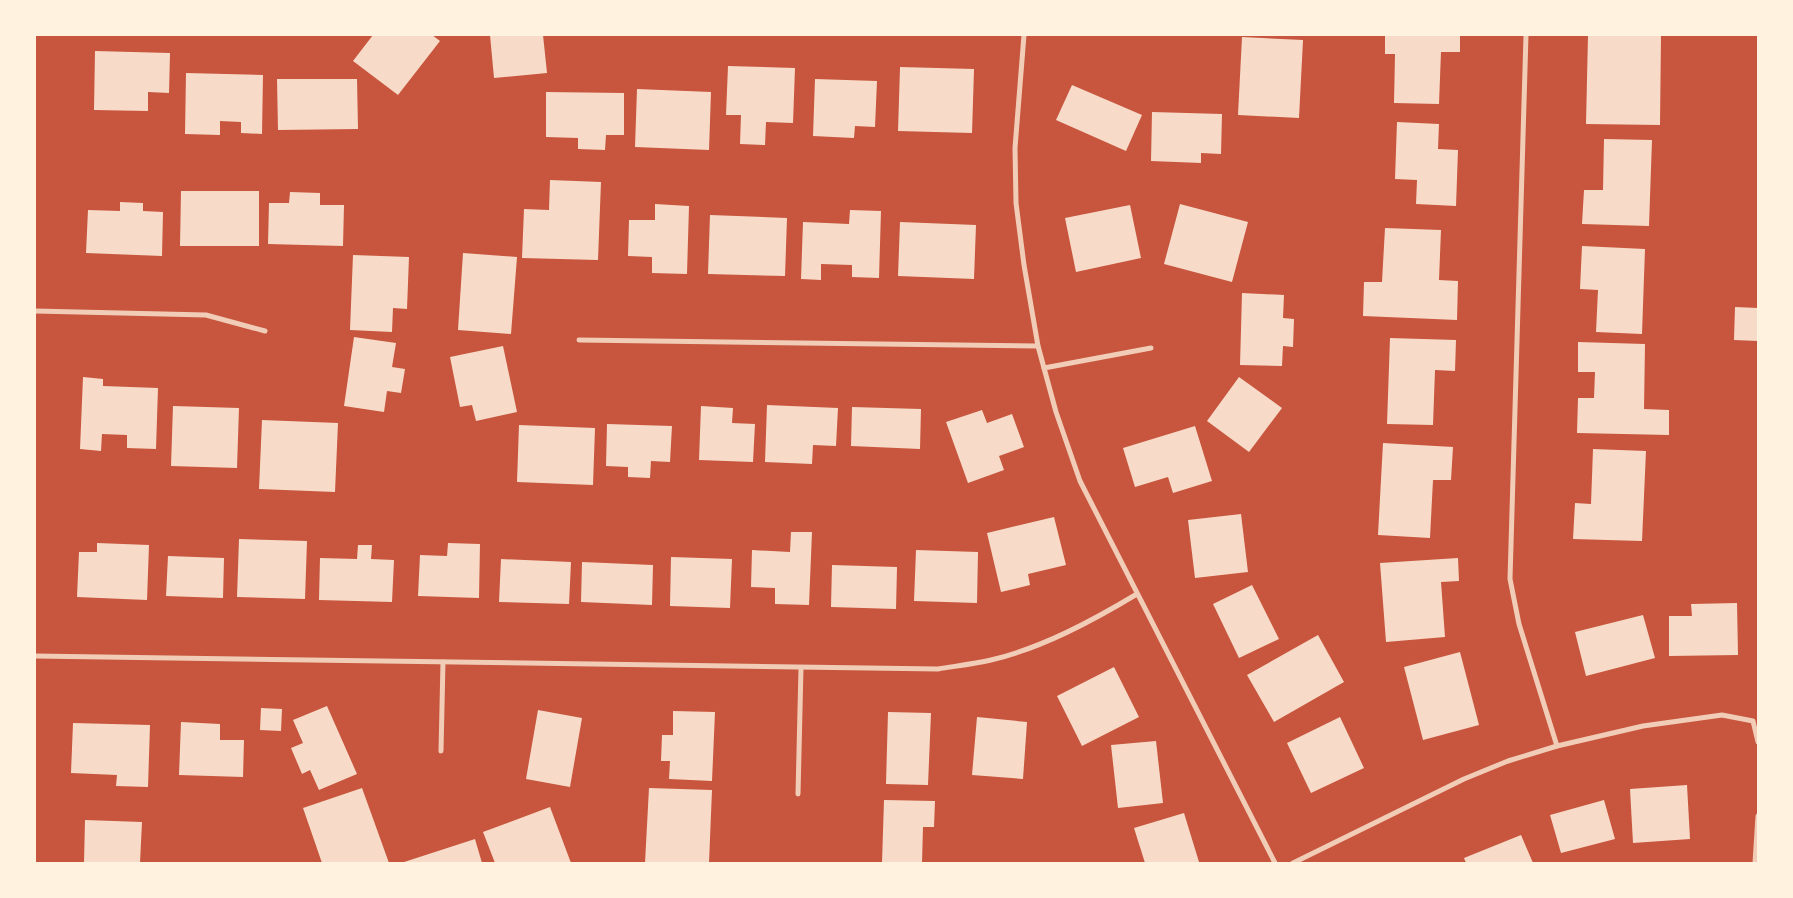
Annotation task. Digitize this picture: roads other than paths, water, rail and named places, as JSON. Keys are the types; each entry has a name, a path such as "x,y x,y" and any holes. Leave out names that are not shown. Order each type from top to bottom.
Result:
{"street":[{"path":"1024,35 1015,148 1016,203 1024,266 1038,346 1056,412 1080,480 1275,863"},
{"path":"1526,35 1510,580 1519,624 1557,746"},
{"path":"35,311 206,315 265,331"},
{"path":"579,340 1038,346"},
{"path":"1044,368 1151,348"},
{"path":"35,656 938,669 992,660 1053,639 1100,616 1137,594"},
{"path":"440,751 443,662"},
{"path":"798,794 801,668"},
{"path":"1293,863 1464,779 1508,761 1557,746 1643,726 1722,715 1753,721 1758,742"},
{"path":"1755,863 1758,816"}]}
